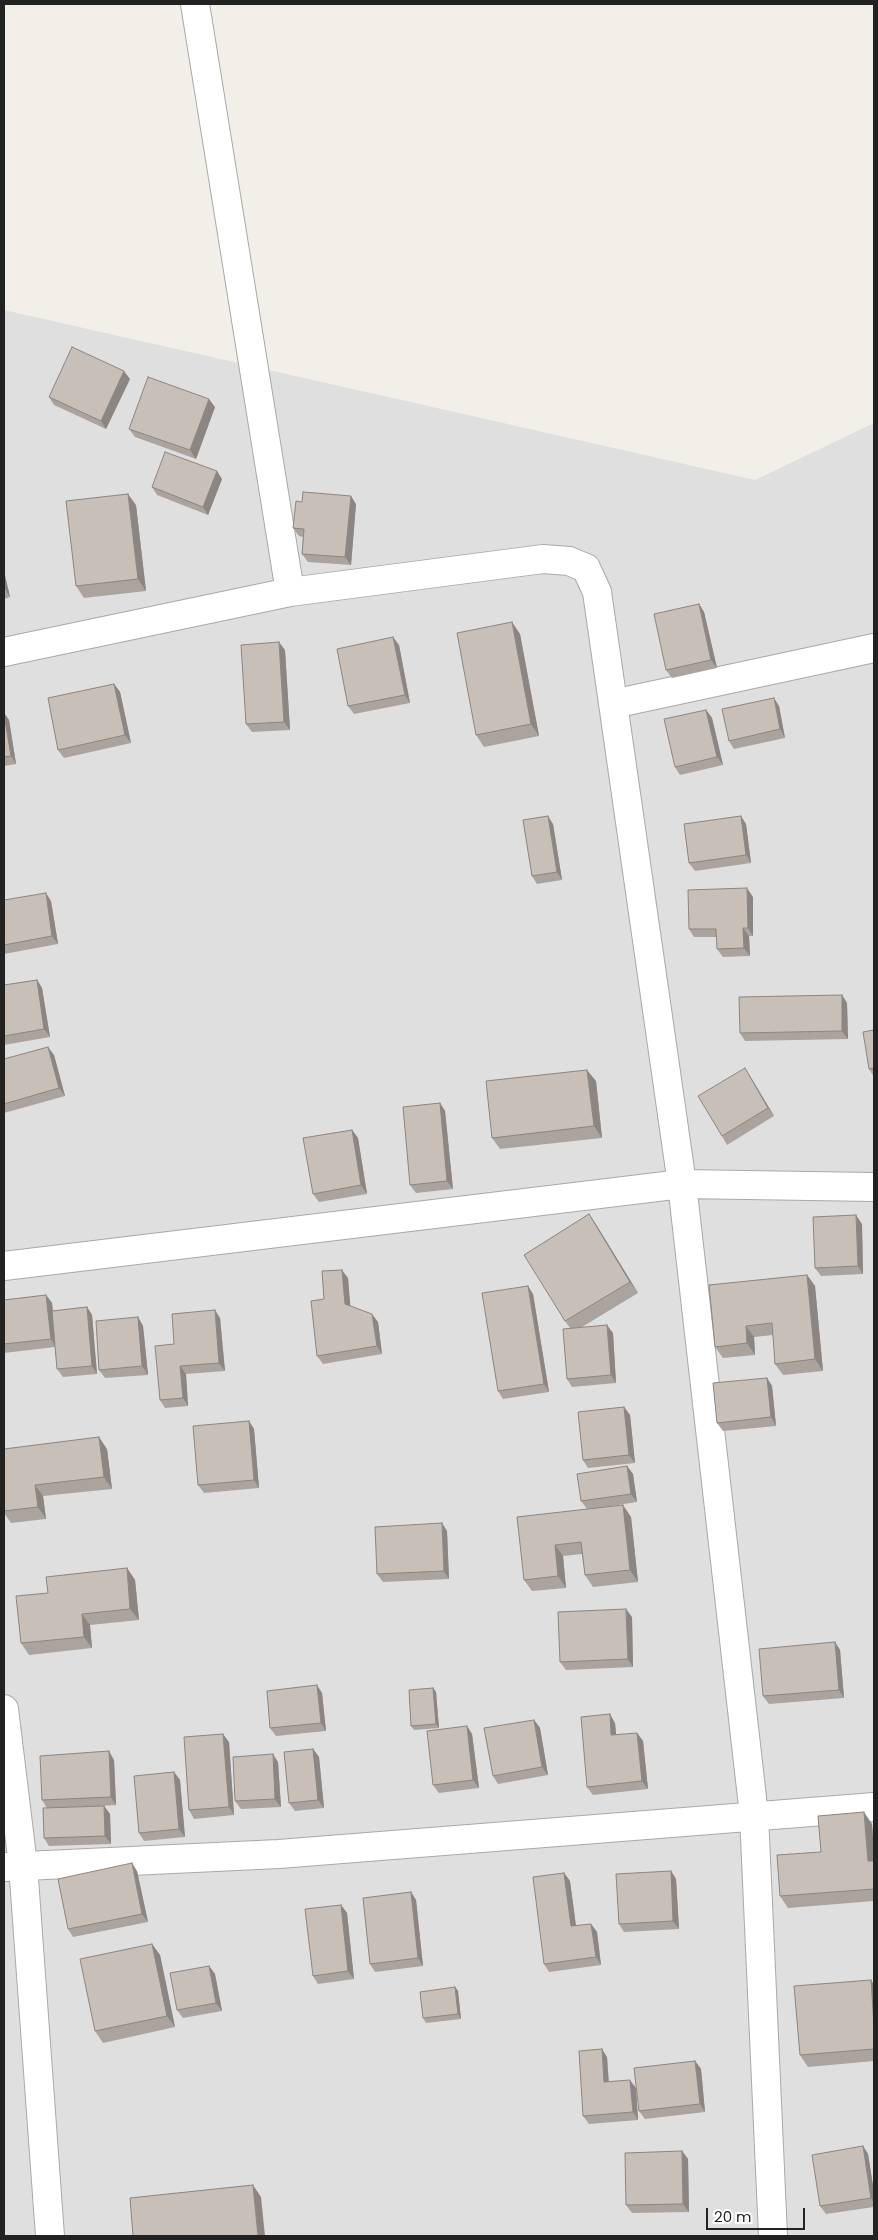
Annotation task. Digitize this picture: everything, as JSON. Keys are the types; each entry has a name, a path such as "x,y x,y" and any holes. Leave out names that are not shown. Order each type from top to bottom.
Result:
{"street":[{"path":"195,4 290,592"},
{"path":"4,652 290,592 543,559 569,561 586,568 596,592 682,1184 754,1815 773,2236"},
{"path":"613,704 874,648"},
{"path":"4,1266 682,1184 874,1187"},
{"path":"4,1709 13,1866 50,2236"},
{"path":"13,1866 279,1854 874,1807"}],"shaded area":[{"path":"4,310 755,480 874,423 874,2236 4,2236"}],"building":[{"path":"72,347 124,371 101,421 49,397"},
{"path":"148,377 209,399 190,450 129,429"},
{"path":"165,452 217,471 203,507 152,487"},
{"path":"303,492 351,496 345,557 302,554 304,529 293,528 296,501 302,502"},
{"path":"128,494 138,579 76,586 66,501"},
{"path":"699,604 711,660 666,670 654,614"},
{"path":"512,622 531,724 476,735 457,633"},
{"path":"393,637 405,695 348,706 337,649"},
{"path":"279,642 284,722 246,724 241,645"},
{"path":"114,684 125,735 58,750 48,698"},
{"path":"774,698 780,729 729,741 722,709"},
{"path":"706,710 717,757 675,767 664,719"},
{"path":"4,714 11,756 4,757"},
{"path":"548,816 557,872 532,876 523,820"},
{"path":"741,816 746,855 689,863 684,824"},
{"path":"747,888 748,928 743,928 744,948 717,949 716,929 689,929 688,890"},
{"path":"46,893 52,936 4,945 4,900"},
{"path":"37,980 44,1029 4,1036 4,985"},
{"path":"842,995 842,1031 740,1033 739,997"},
{"path":"874,1030 874,1068 869,1069 863,1032"},
{"path":"48,1047 59,1088 4,1104 4,1059"},
{"path":"745,1068 768,1108 722,1136 698,1096"},
{"path":"587,1070 594,1126 492,1138 486,1081"},
{"path":"440,1103 447,1181 410,1185 403,1107"},
{"path":"352,1130 361,1185 313,1194 303,1138"},
{"path":"589,1214 630,1282 565,1321 524,1255"},
{"path":"856,1215 858,1266 815,1268 813,1217"},
{"path":"342,1270 345,1304 372,1314 377,1346 317,1356 311,1301 324,1299 322,1271"},
{"path":"807,1275 815,1359 775,1364 772,1323 746,1326 747,1343 715,1347 709,1285"},
{"path":"528,1286 544,1384 498,1391 482,1293"},
{"path":"46,1295 51,1339 4,1344 4,1300"},
{"path":"87,1307 92,1366 57,1369 52,1311"},
{"path":"215,1310 219,1363 180,1366 183,1398 160,1400 155,1346 174,1344 172,1314"},
{"path":"138,1317 142,1366 99,1370 96,1321"},
{"path":"607,1325 611,1375 567,1379 563,1329"},
{"path":"767,1378 771,1417 717,1423 713,1383"},
{"path":"624,1407 629,1455 583,1460 578,1412"},
{"path":"249,1421 254,1480 198,1485 193,1426"},
{"path":"99,1437 104,1477 35,1485 38,1507 4,1511 4,1449"},
{"path":"627,1466 631,1494 581,1501 577,1474"},
{"path":"623,1505 630,1570 585,1575 581,1542 555,1545 558,1576 524,1580 517,1517"},
{"path":"442,1523 444,1571 377,1574 375,1527"},
{"path":"127,1568 130,1609 82,1614 84,1637 21,1643 16,1596 48,1593 46,1577"},
{"path":"626,1609 628,1659 560,1662 558,1612"},
{"path":"835,1642 839,1690 763,1696 759,1649"},
{"path":"317,1685 321,1723 270,1728 267,1691"},
{"path":"433,1688 436,1724 411,1726 409,1690"},
{"path":"610,1714 611,1735 637,1733 642,1781 587,1787 581,1717"},
{"path":"534,1720 542,1767 493,1776 484,1728"},
{"path":"467,1726 473,1780 433,1785 427,1731"},
{"path":"223,1734 229,1807 189,1810 184,1737"},
{"path":"313,1749 318,1800 289,1803 284,1752"},
{"path":"109,1751 111,1797 42,1800 40,1756"},
{"path":"273,1754 275,1799 235,1801 233,1757"},
{"path":"174,1772 179,1829 139,1833 134,1776"},
{"path":"104,1806 105,1836 44,1838 43,1808"},
{"path":"864,1812 868,1861 874,1861 874,1889 780,1896 777,1855 821,1852 818,1816"},
{"path":"132,1863 142,1914 68,1929 58,1879"},
{"path":"671,1871 673,1921 619,1924 616,1874"},
{"path":"564,1873 571,1926 591,1924 596,1957 544,1964 533,1877"},
{"path":"411,1892 418,1958 370,1964 363,1898"},
{"path":"341,1905 348,1971 313,1976 305,1909"},
{"path":"152,1944 167,2016 95,2031 80,1959"},
{"path":"209,1966 216,2003 177,2010 170,1973"},
{"path":"871,1980 874,2049 800,2055 794,1986"},
{"path":"455,1987 458,2014 423,2018 420,1992"},
{"path":"602,2049 604,2082 630,2080 633,2112 583,2116 579,2051"},
{"path":"695,2061 700,2104 639,2111 634,2068"},
{"path":"863,2146 871,2198 820,2206 812,2155"},
{"path":"682,2151 683,2204 626,2205 625,2153"},
{"path":"253,2185 258,2236 133,2236 130,2198"}]}
